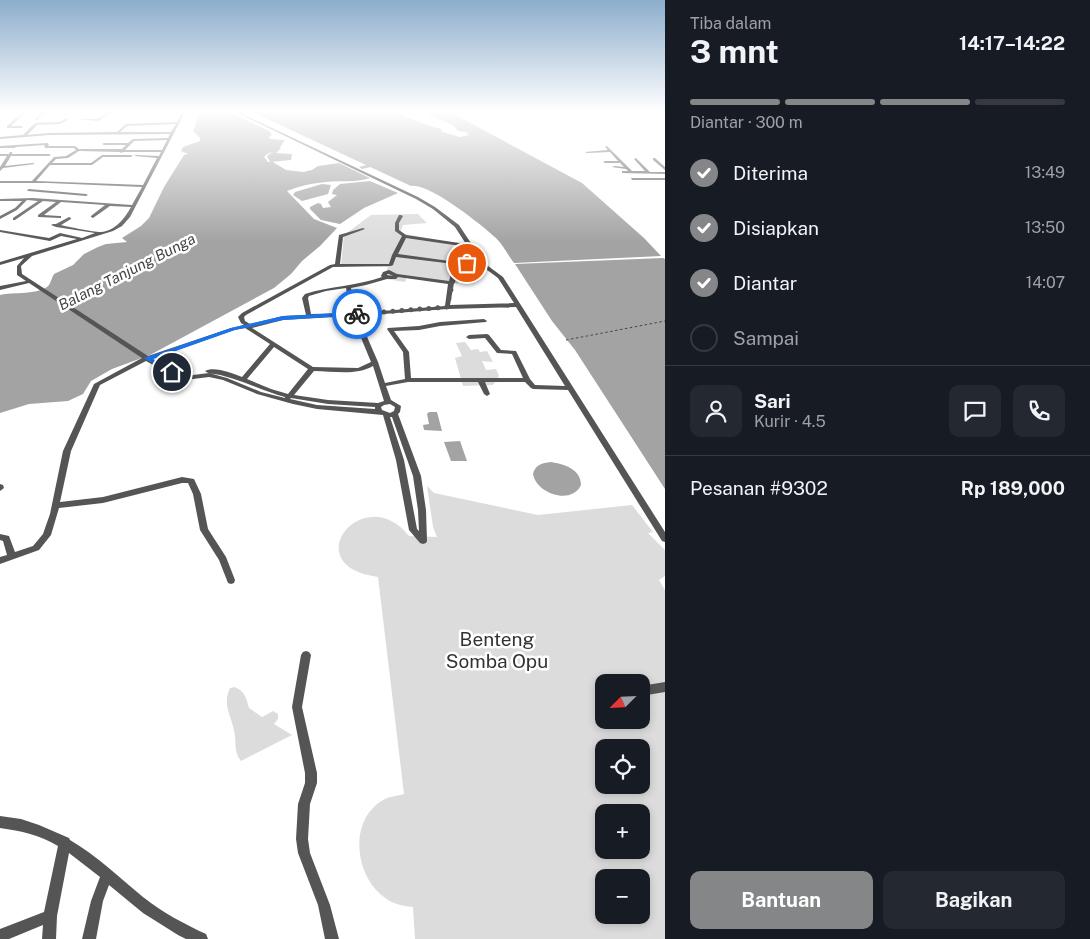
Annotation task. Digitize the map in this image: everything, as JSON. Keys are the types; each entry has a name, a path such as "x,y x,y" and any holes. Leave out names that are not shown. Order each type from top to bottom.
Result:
{"street":[{"path":"1,169 10,155"},
{"path":"23,164 29,155"},
{"path":"0,156 33,155"},
{"path":"0,218 16,209 34,182 55,158 70,155"},
{"path":"326,155 434,208 457,226 481,262 487,269 499,276 665,539"},
{"path":"614,155 631,172"},
{"path":"49,164 68,162 92,164 102,156 131,156"},
{"path":"2,264 102,233 120,225 128,217 161,157 136,156"},
{"path":"594,157 616,157"},
{"path":"636,159 648,172"},
{"path":"654,159 665,171"},
{"path":"604,162 622,162"},
{"path":"1,169 21,166 23,164 33,164"},
{"path":"614,168 627,168"},
{"path":"623,172 665,171"},
{"path":"632,179 665,179"},
{"path":"641,179 647,185"},
{"path":"659,179 665,185"},
{"path":"1,183 34,182 145,186"},
{"path":"78,202 98,184"},
{"path":"29,190 86,195"},
{"path":"1,201 42,200 134,206"},
{"path":"15,219 42,200"},
{"path":"59,217 40,216 60,201"},
{"path":"92,217 109,204"},
{"path":"400,216 396,226 399,233 397,237 472,246"},
{"path":"70,218 55,225 102,233"},
{"path":"337,265 341,236 363,229"},
{"path":"0,231 50,240 60,234 82,238"},
{"path":"448,243 465,236"},
{"path":"394,274 391,265 403,238"},
{"path":"394,255 457,263 481,262"},
{"path":"27,257 18,270 22,277 165,370 184,375 209,375 317,407 382,411 395,414"},
{"path":"447,307 457,263"},
{"path":"375,362 358,370 312,369 247,328 249,326 242,321 241,316 337,265 391,265"},
{"path":"394,274 451,283"},
{"path":"308,316 305,298 307,295 334,288 393,278 394,274"},
{"path":"0,288 29,282"},
{"path":"348,287 354,314 384,385 388,402 382,411"},
{"path":"0,560 36,548 44,541 51,526 68,451 95,386 108,377 146,358 233,329 283,318 447,307 517,305"},
{"path":"408,380 406,352 390,329 421,328 484,321"},
{"path":"469,337 487,336 499,352 514,352 526,380 533,387 570,388"},
{"path":"243,379 272,345"},
{"path":"287,398 312,369"},
{"path":"184,375 192,372 214,371 228,373 287,398"},
{"path":"384,385 408,380 526,380"},
{"path":"481,380 487,394"},
{"path":"388,402 398,406 399,410 395,414"},
{"path":"382,411 400,460 413,530 423,541 422,510 417,476 395,414"},
{"path":"56,506 83,504 182,480 192,481 197,494 204,530 223,559 231,580"},
{"path":"0,537 6,538 12,557"},
{"path":"306,655 297,707 311,773 311,783 304,804 302,840 304,853 324,905 332,939"},
{"path":"650,690 665,687"},
{"path":"0,822 32,827 65,842 94,863 134,898 186,932 201,939"},
{"path":"49,939 50,916 65,842"},
{"path":"89,939 97,901 107,874"},
{"path":"0,936 50,916"}],"green space":[{"path":"418,214 427,223 403,225 400,233 454,243 450,253 460,255 458,284 407,277 405,282 386,279 380,276 386,272 388,267 341,265 344,235 371,215"},
{"path":"465,342 471,350 487,351 493,362 482,361 486,370 496,369 499,376 493,385 463,386 455,358 462,356 456,343"},
{"name":"Benteng Somba Opu","path":"427,486 434,493 538,515 632,505 653,532 648,533 665,550 665,576 659,580 665,590 665,939 415,939 413,907 398,904 384,897 366,875 359,847 365,819 373,808 385,799 404,794 378,577 353,570 341,558 339,544 345,531 357,521 373,517 391,521 409,536 437,537 433,527"},
{"path":"235,687 245,695 249,708 262,717 273,711 278,714 278,719 274,724 292,735 241,761 237,754 233,725 227,705 230,688"}],"water":[{"name":"Balang Tanjung Bunga","path":"184,155 266,155 264,157 268,162 273,162 286,170 303,172 318,166 339,163 370,178 316,183 287,191 314,219 337,228 291,274 274,288 150,355 112,369 91,381 83,394 68,401 29,404 0,413 0,295 33,292 45,288 49,285 54,274 73,265 84,254 106,244 127,242 122,238 141,226 149,218 164,187"},
{"path":"292,155 291,160 270,162 267,156"},
{"path":"344,155 530,155 582,183 644,238 661,256 514,263 496,238 467,215 442,197 419,187 411,186"},
{"path":"370,181 398,193 364,208 340,224 321,220 310,209 310,207 318,203 323,208 331,207 328,202 337,195 332,194 333,190 340,184"},
{"path":"322,184 331,185 328,194 302,201 293,195 295,192"},
{"path":"665,259 665,489 575,350 552,321 515,264"},
{"path":"429,412 437,412 442,431 424,430 423,425 429,424 427,414"},
{"path":"460,441 467,461 451,461 444,442"},
{"path":"551,462 561,464 575,471 581,485 576,491 570,495 562,496 540,487 533,474 535,468"}],"waterway":[{"path":"362,167 386,162"}],"ferry route":[{"path":"566,340 665,321"}],"way so far":[{"path":"357,314 447,307 457,263 467,263"}],"route":[{"path":"172,372 165,370 147,358 233,329 283,318 326,314 357,314"}]}
